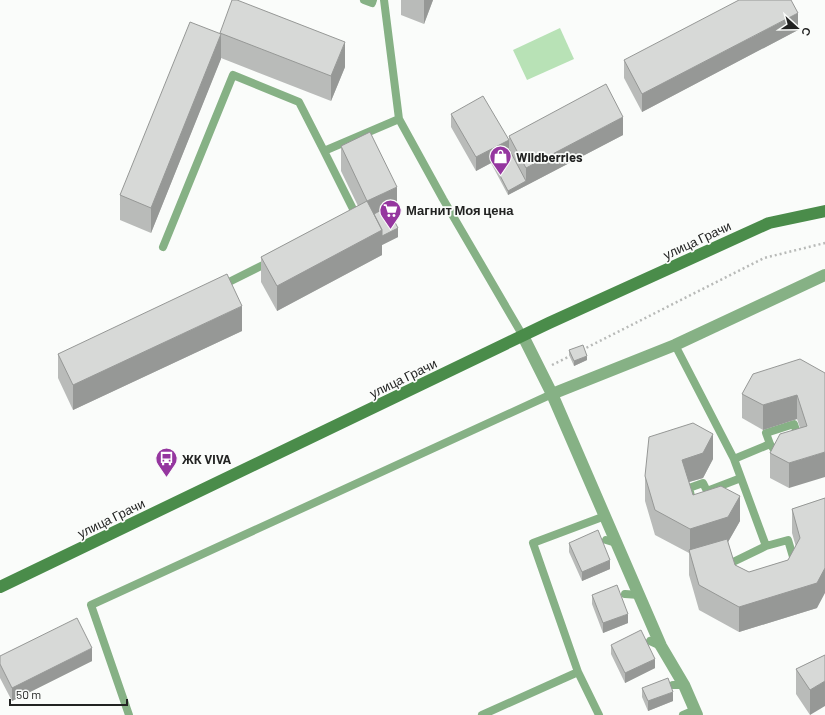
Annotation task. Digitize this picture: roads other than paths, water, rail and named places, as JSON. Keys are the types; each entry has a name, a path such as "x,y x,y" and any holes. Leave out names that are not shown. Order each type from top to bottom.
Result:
{"street":[{"name":"улица Грачи","path":"0,587 524,336 769,223 825,211"},
{"path":"552,394 675,345 825,275"},
{"path":"524,336 552,394 605,516 611,541 639,595 655,644 696,713"}],"lane":[{"path":"364,0 372,3 373,0"},
{"path":"384,0 399,119 443,199 524,336"},
{"path":"164,247 233,75 299,102 358,220 351,223"},
{"path":"324,151 399,119"},
{"path":"214,289 279,258"},
{"path":"675,345 734,458 766,546"},
{"path":"129,715 91,606 552,394"},
{"path":"790,451 778,455 770,444 766,433 794,424 801,447"},
{"path":"734,458 770,444"},
{"path":"694,507 689,488 703,483 708,494 741,478"},
{"path":"599,715 578,672 533,542 605,516"},
{"path":"738,580 731,562 766,546 788,540 794,560 786,572"},
{"path":"625,594 639,595"},
{"path":"482,715 578,672"},
{"path":"683,715 696,713"}],"place":[{"name":"Wildberries","path":"501,176"},
{"name":"Магнит Моя цена","path":"390,230"},
{"name":"ЖК VIVA","path":"167,478"}]}
